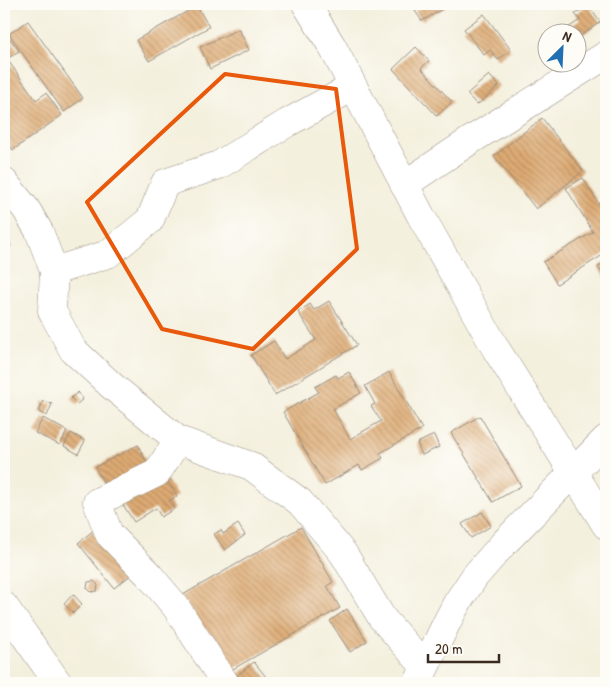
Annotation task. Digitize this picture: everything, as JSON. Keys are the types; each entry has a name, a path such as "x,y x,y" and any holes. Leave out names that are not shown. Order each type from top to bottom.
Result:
{"street":[{"path":"306,4 332,46 404,185 496,349 606,525"},
{"path":"404,185 468,142 606,55"},
{"path":"54,271 108,254 150,220 165,183 219,164 287,123 353,87"},
{"path":"4,182 26,209 39,231 54,271 52,311 73,350 112,386 178,440 251,466 300,502 344,553 382,618 421,675 457,602 476,576 492,556 606,438"},
{"path":"178,440 157,473 97,502 109,534 149,575 176,607 225,683"},
{"path":"4,606 58,683"}],"highlighted area":[{"path":"225,74 336,89 357,249 253,349 162,329 87,202"}],"building":[{"path":"427,4 451,4 422,21 415,11"},
{"path":"578,4 589,4 581,8"},
{"path":"588,5 600,22 588,31 588,22 577,22 580,20 575,14"},
{"path":"197,6 209,27 149,61 136,40"},
{"path":"484,14 511,50 498,60 490,50 484,55 464,29"},
{"path":"28,21 83,98 64,112 9,34"},
{"path":"239,29 249,50 210,69 200,47"},
{"path":"5,32 19,51 7,59 36,100 46,93 62,115 13,150 4,137"},
{"path":"416,47 429,61 421,68 452,102 437,116 393,69"},
{"path":"489,75 499,86 477,105 467,94"},
{"path":"542,118 583,171 536,209 494,156"},
{"path":"583,178 606,216 606,253 557,284 543,262 593,232 566,188"},
{"path":"4,235 11,246 4,251"},
{"path":"606,261 606,279 598,267"},
{"path":"329,301 357,345 275,395 251,355 274,341 285,359 316,340 298,312 310,304 314,310"},
{"path":"349,372 361,393 333,409 350,439 381,421 371,406 375,404 365,386 389,372 422,429 380,453 383,458 362,470 359,465 325,485 283,412 319,392 315,387 336,375 338,378"},
{"path":"78,392 83,399 77,404 71,398"},
{"path":"43,401 52,404 47,416 39,412"},
{"path":"480,416 521,486 493,502 451,433"},
{"path":"43,418 67,431 60,445 35,433"},
{"path":"71,433 85,441 78,454 64,446"},
{"path":"434,435 439,447 422,455 417,443"},
{"path":"138,445 149,467 107,489 95,467"},
{"path":"163,474 177,496 169,501 174,509 161,517 156,508 134,522 120,500"},
{"path":"482,512 491,526 471,538 462,524"},
{"path":"238,524 245,535 225,550 214,534 221,530 223,534"},
{"path":"301,527 333,582 327,586 340,608 226,673 181,596"},
{"path":"95,529 132,574 114,588 78,543"},
{"path":"94,581 98,585 97,591 91,592 87,588 88,582"},
{"path":"73,594 82,604 73,613 64,604"},
{"path":"347,609 367,641 350,652 330,621"},
{"path":"254,662 271,683 232,683 230,681"}]}
